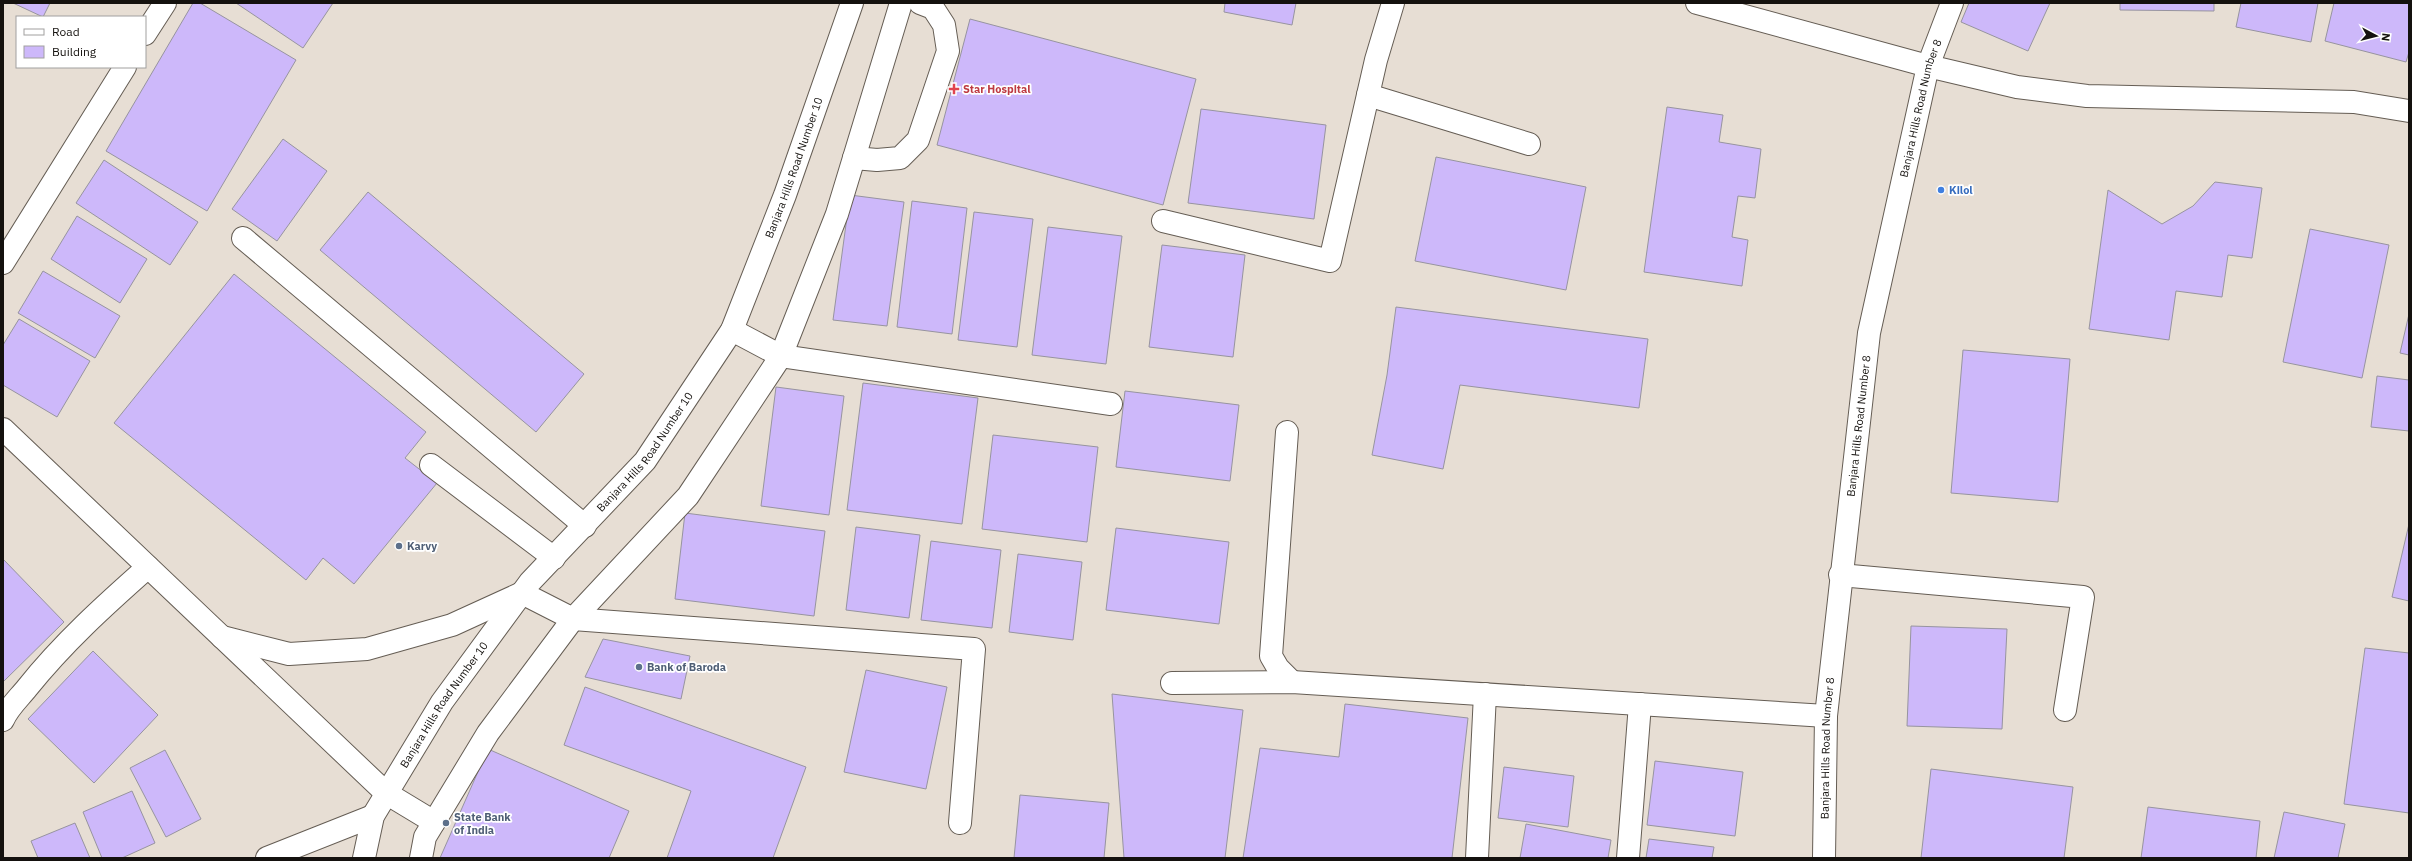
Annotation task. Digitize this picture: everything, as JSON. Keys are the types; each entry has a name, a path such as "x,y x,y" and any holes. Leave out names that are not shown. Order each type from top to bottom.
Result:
{"street":[{"path":"146,32 165,3"},
{"name":"Banjara Hills Road Number 10","path":"364,858 373,816 442,702 522,593 645,462 732,330 785,194 852,3"},
{"path":"421,858 425,836 488,733 573,619 688,496 781,356 837,214 901,3"},
{"path":"854,158 877,160 900,158 918,140 948,51 944,25 933,8 920,3"},
{"path":"1163,221 1330,261 1366,100 1393,3"},
{"path":"1697,3 1928,66 2017,87 2087,96 2354,102 2409,111"},
{"name":"Banjara Hills Road Number 8","path":"1824,858 1826,716 1840,575 1869,333 1928,66 1952,3"},
{"path":"3,263 124,68"},
{"path":"1366,100 1529,144"},
{"path":"242,238 585,526"},
{"path":"732,330 781,356 1111,404"},
{"path":"1287,432 1271,656 1278,668 1292,682"},
{"path":"7,439 222,636 386,793 434,822"},
{"path":"431,465 554,558"},
{"path":"3,720 34,678 65,644 98,611 148,567"},
{"path":"1840,575 2083,597 2065,710"},
{"path":"222,636 289,654 367,649 452,625 522,593 573,619 974,649 960,822"},
{"path":"1172,683 1292,682 1826,716"},
{"path":"1477,858 1485,694"},
{"path":"1628,858 1640,704"},
{"path":"267,858 373,816"}],"building":[{"path":"13,3 50,3 44,16"},
{"path":"193,3 200,3 296,60 207,211 106,151"},
{"path":"236,3 333,3 303,48"},
{"path":"1225,3 1296,3 1292,25 1224,12"},
{"path":"1969,3 2050,3 2028,51 1961,22"},
{"path":"2120,3 2214,3 2214,11 2120,10"},
{"path":"2241,3 2318,3 2311,42 2236,27"},
{"path":"2334,3 2409,3 2409,52 2406,62 2325,41"},
{"path":"970,19 1196,79 1163,205 937,145"},
{"path":"1667,107 1723,115 1719,142 1761,149 1755,198 1738,196 1732,237 1748,240 1742,286 1644,272"},
{"path":"1201,109 1326,125 1314,219 1188,203"},
{"path":"283,139 327,171 277,241 232,209"},
{"path":"1436,157 1586,187 1566,290 1415,261"},
{"path":"104,160 198,222 170,265 76,203"},
{"path":"2215,182 2262,188 2252,258 2228,255 2222,297 2176,291 2169,340 2089,329 2108,190 2162,224 2193,206"},
{"path":"368,192 584,374 536,432 320,250"},
{"path":"850,195 904,202 887,326 833,320"},
{"path":"912,201 967,208 952,334 897,327"},
{"path":"974,212 1033,219 1017,347 958,340"},
{"path":"77,216 147,259 120,303 51,259"},
{"path":"1048,227 1122,236 1106,364 1032,355"},
{"path":"2310,229 2389,245 2362,378 2283,362"},
{"path":"1162,245 1245,255 1233,357 1149,347"},
{"path":"43,271 120,316 95,358 18,313"},
{"path":"234,274 426,432 405,458 437,483 354,584 323,558 306,580 114,423"},
{"path":"1396,307 1648,339 1639,408 1460,385 1443,469 1372,455 1387,375"},
{"path":"2409,314 2409,355 2400,353"},
{"path":"19,319 90,361 57,417 3,385 3,345"},
{"path":"1963,350 2070,359 2058,502 1951,493"},
{"path":"2377,376 2409,380 2409,431 2371,427"},
{"path":"863,383 978,398 962,524 847,510"},
{"path":"776,387 844,396 829,515 761,506"},
{"path":"1125,391 1239,405 1230,481 1116,467"},
{"path":"993,435 1098,447 1087,542 982,529"},
{"path":"685,513 825,531 814,616 675,599"},
{"path":"2409,524 2409,601 2392,597"},
{"path":"856,527 920,535 909,618 846,610"},
{"path":"1116,528 1229,542 1219,624 1106,610"},
{"path":"931,541 1001,550 992,628 921,620"},
{"path":"1018,554 1082,562 1073,640 1009,632"},
{"path":"3,559 64,622 3,682"},
{"path":"1911,626 2007,629 2002,729 1907,726"},
{"name":"Bank of Baroda","path":"603,639 690,656 681,699 585,677"},
{"path":"2365,648 2409,653 2409,813 2344,804"},
{"path":"93,651 158,715 94,783 28,719"},
{"path":"866,670 947,687 926,789 844,772"},
{"path":"585,687 806,767 773,858 667,858 691,791 564,745"},
{"path":"1112,694 1243,710 1225,858 1124,858"},
{"path":"1345,704 1468,718 1452,858 1243,858 1260,748 1339,757"},
{"path":"488,749 629,811 609,858 440,858"},
{"path":"165,750 201,819 166,837 130,768"},
{"path":"1655,761 1743,772 1735,836 1647,825"},
{"path":"1504,767 1574,776 1568,827 1498,818"},
{"path":"1931,769 2073,787 2064,858 1921,858"},
{"path":"132,791 155,843 122,858 102,858 83,812"},
{"path":"1020,795 1109,803 1104,858 1014,858"},
{"path":"2148,807 2260,821 2256,858 2141,858"},
{"path":"2284,812 2345,824 2338,858 2274,858"},
{"path":"75,823 90,858 38,858 31,841"},
{"path":"1526,824 1611,840 1608,858 1520,858"},
{"path":"1649,839 1714,847 1712,858 1646,858"}],"place":[{"name":"Star Hospital","path":"954,89"},
{"name":"Kilol","path":"1941,190"},
{"name":"Karvy","path":"399,546"},
{"name":"Bank of Baroda","path":"639,667"},
{"name":"State Bank of India","path":"446,823"}]}
